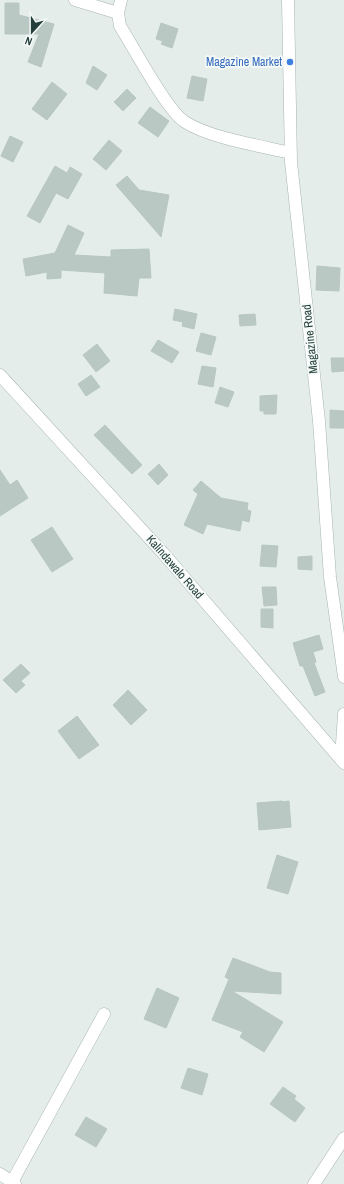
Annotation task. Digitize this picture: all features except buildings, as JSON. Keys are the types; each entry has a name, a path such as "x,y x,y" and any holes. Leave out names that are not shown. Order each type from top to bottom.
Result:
{"street":[{"path":"75,0 118,13"},
{"path":"121,0 118,13 120,26 172,109 184,122 203,131 291,153"},
{"name":"Magazine Road","path":"288,0 291,153 319,421 330,577 344,677"},
{"name":"Kalindawalo Road","path":"0,376 163,553 343,761"},
{"path":"343,761 344,714"},
{"path":"0,1174 14,1183 104,1014"},
{"path":"314,1184 344,1138"}],"place":[{"name":"Magazine Market","path":"290,62"}]}
